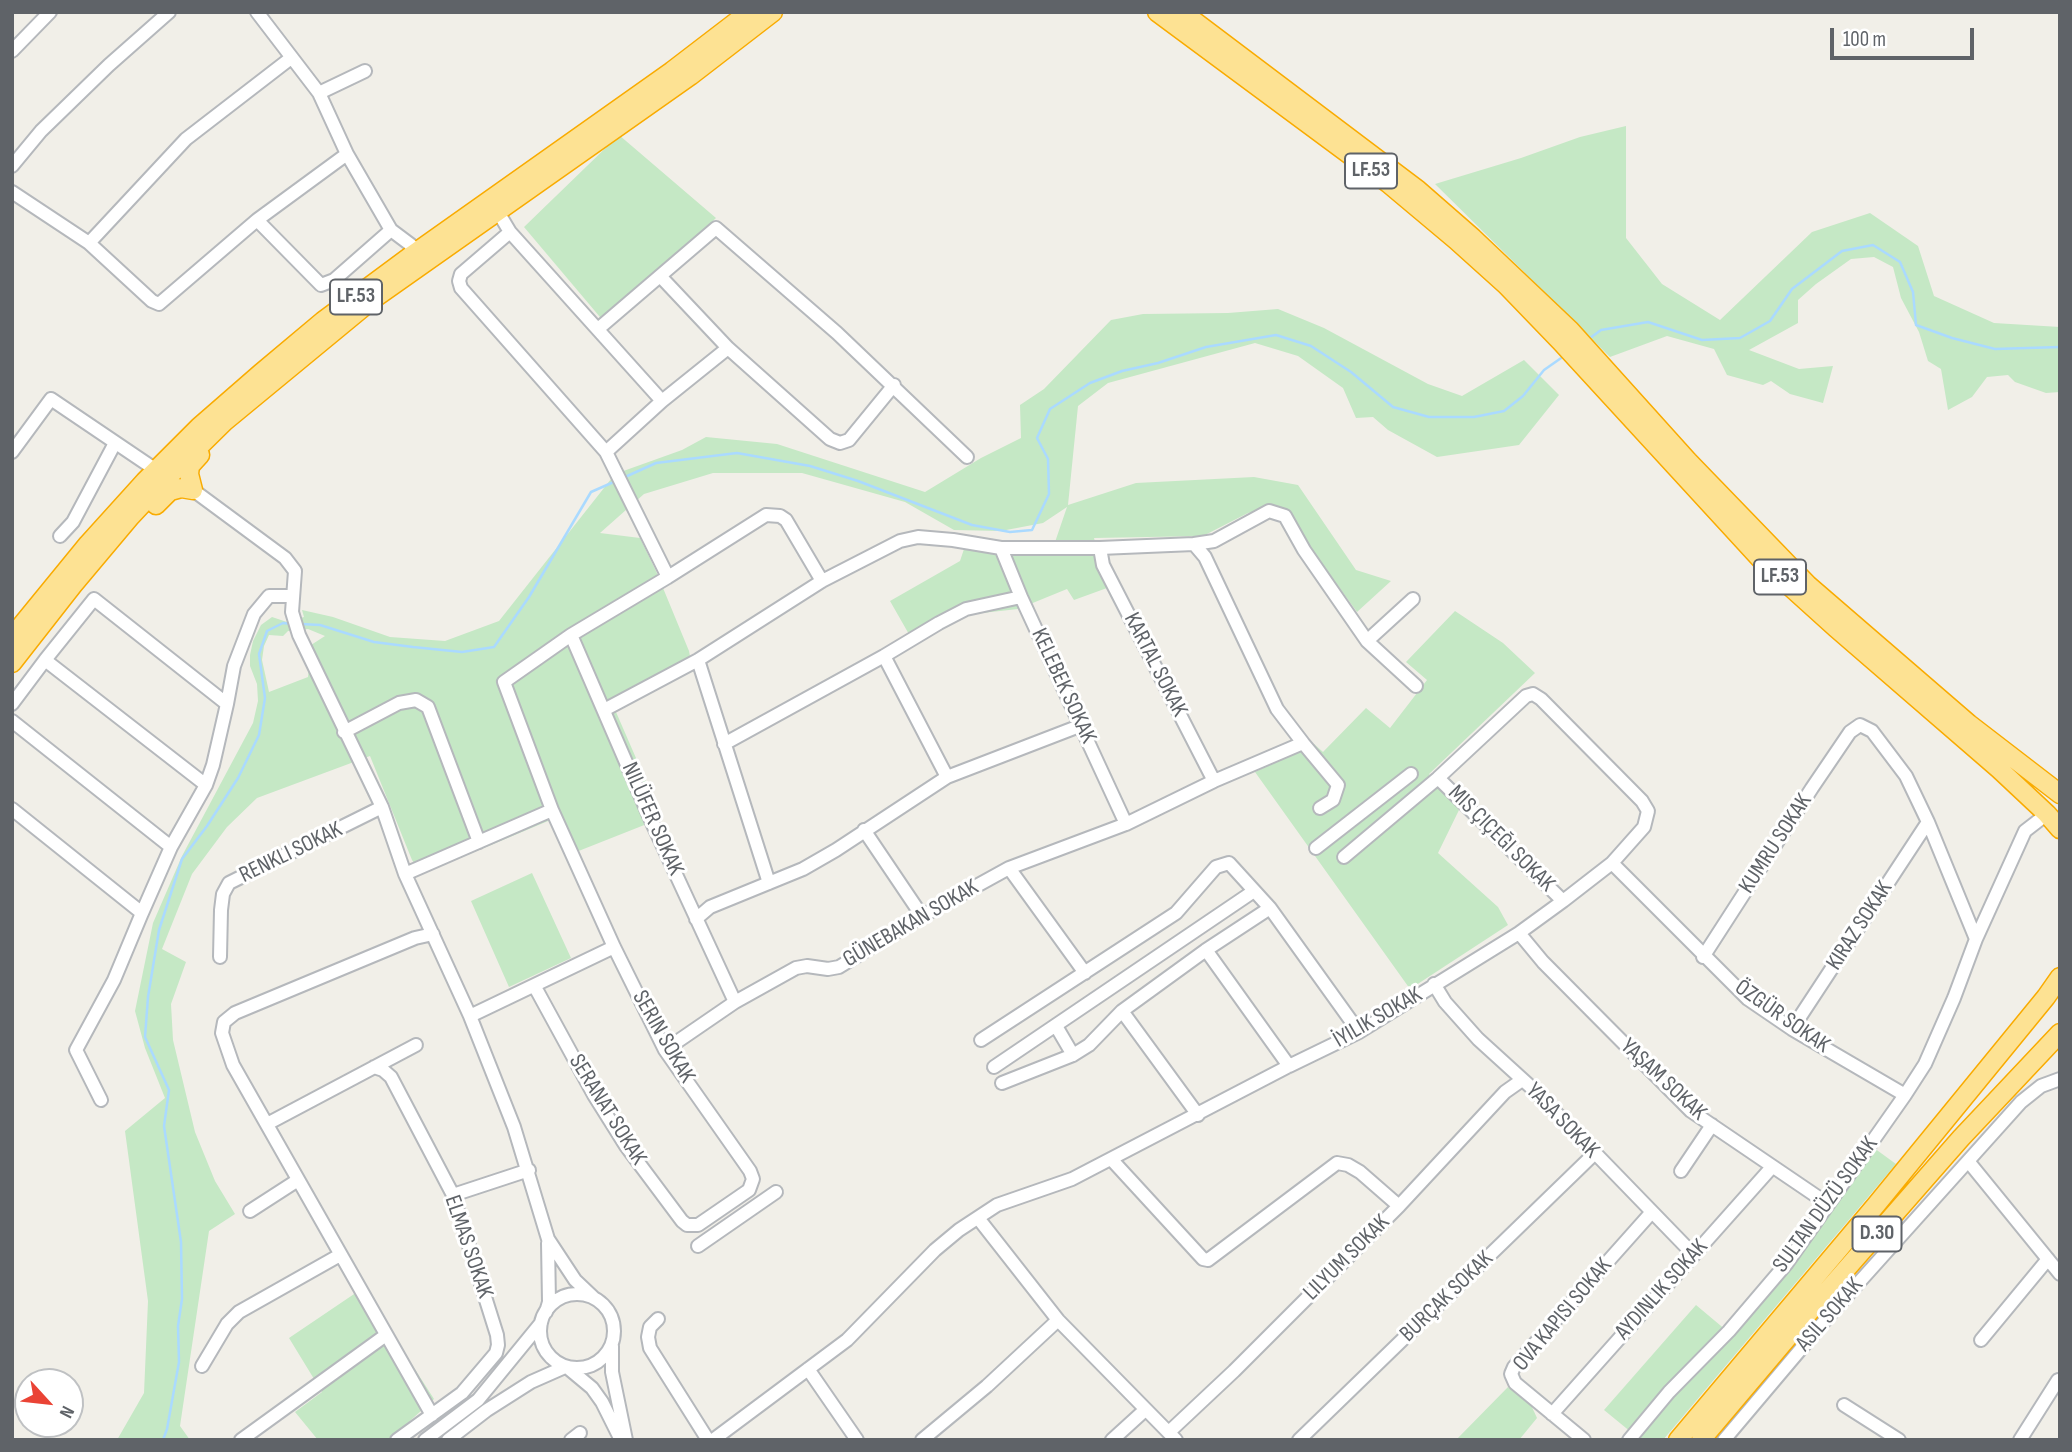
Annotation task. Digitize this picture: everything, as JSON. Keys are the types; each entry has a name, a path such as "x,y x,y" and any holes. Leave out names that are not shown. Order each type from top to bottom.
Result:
{"highway":[{"name":"LF.53","path":"12,637 88,544 156,470 199,427 271,364 323,321 417,251 672,71 749,12"},
{"name":"LF.53","path":"12,663 73,585 162,483 224,422 372,300 690,76 773,12"},
{"name":"LF.53","path":"1157,12 1388,183 1565,336"},
{"name":"LF.53","path":"1182,12 1418,190 1507,269 1764,563 2048,814 2060,828"},
{"path":"12,669 99,566 170,491 180,488 193,490 190,466 202,453 372,300"},
{"name":"LF.53","path":"1588,361 1808,585 1969,724 2060,794"},
{"name":"D.30","path":"1678,1440 1876,1205 2060,977"},
{"name":"D.30","path":"1701,1440 1826,1291 1961,1138 2060,1033"}],"street":[{"path":"12,166 41,131 108,65 169,12"},
{"path":"257,12 318,93 347,154 391,230 417,251"},
{"path":"12,51 41,15"},
{"path":"89,243 186,139 291,58"},
{"path":"318,93 365,71"},
{"path":"12,192 89,243 152,301 159,304 257,220 347,154"},
{"path":"498,212 510,232 662,401"},
{"path":"257,220 321,285 334,280 391,230"},
{"path":"598,329 716,228 894,385 967,457"},
{"path":"510,232 461,274 458,281 461,288 608,455 668,578"},
{"path":"661,277 728,348 830,439 840,443 849,440 894,385"},
{"path":"608,455 662,401 728,348"},
{"path":"12,452 51,399 156,470"},
{"path":"60,536 73,522 115,443"},
{"path":"193,490 285,558 295,570 292,612 299,635 382,807 405,874 470,1016 529,1170 548,1239 549,1302 540,1334 548,1354 592,1388 623,1440"},
{"path":"604,710 698,660 822,581 900,541 918,537 1001,548 1194,544 1214,541 1269,511 1285,516 1304,550 1367,641 1416,686"},
{"path":"571,635 668,578 766,515 780,516 786,520 822,581"},
{"path":"1194,544 1205,557 1277,709 1338,785 1334,800 1320,808"},
{"name":"KELEBEK SOKAK","path":"1001,548 1126,824"},
{"name":"KARTAL SOKAK","path":"1100,548 1103,565 1214,780"},
{"path":"101,1100 76,1050 114,980 172,847 206,785 228,704 234,666 254,614 269,596 293,596"},
{"path":"724,744 966,609 1021,597"},
{"path":"12,704 94,598 228,704"},
{"path":"1367,641 1413,599"},
{"name":"NILÜFER SOKAK","path":"571,635 696,919 736,1002"},
{"name":"SERIN SOKAK","path":"571,635 504,682 552,810 614,947 666,1050 753,1179 749,1190 698,1225 687,1226"},
{"path":"884,656 947,777"},
{"path":"45,660 206,785"},
{"path":"698,660 769,883"},
{"name":"İYILIK SOKAK","path":"711,1440 847,1340 936,1250 997,1205 1072,1179 1112,1160 1359,1032 1519,933 1563,901 1612,863 1644,827 1648,811 1642,801 1533,694 1526,696 1438,778"},
{"path":"344,732 399,703 416,700 428,707 480,842"},
{"path":"12,721 172,847"},
{"path":"696,919 710,907 803,869 947,777 1082,725"},
{"name":"KUMRU SOKAK","path":"1703,957 1850,732 1860,725 1872,731 1906,776 1928,822"},
{"name":"GÜNEBAKAN SOKAK","path":"666,1050 736,1002 796,968 839,967 922,916 1009,868 1126,824 1214,780 1303,743"},
{"path":"1316,848 1411,774"},
{"path":"1344,857 1438,778"},
{"name":"MIS ÇIÇEĞI SOKAK","path":"1438,778 1563,901"},
{"name":"RENKLI SOKAK","path":"220,957 223,894 229,883 382,807"},
{"path":"12,809 142,913"},
{"path":"405,874 552,810"},
{"name":"SULTAN DÜZÜ SOKAK","path":"1629,1440 1668,1392 1729,1332 1779,1273 1905,1095 1930,1053 1976,939 2025,831 2048,814"},
{"path":"1928,822 1976,939"},
{"name":"KIRAZ SOKAK","path":"1792,1029 1928,822"},
{"path":"864,830 922,916"},
{"path":"981,1040 1176,913 1216,867 1229,863 1270,908 1359,1032"},
{"name":"ÖZGÜR SOKAK","path":"1612,863 1703,957 1748,999 1792,1029 1905,1095"},
{"path":"1009,868 1085,973"},
{"path":"995,1067 1254,891"},
{"path":"1002,1083 1073,1055 1089,1045 1122,1011 1270,908"},
{"name":"YAŞAM SOKAK","path":"1519,933 1543,962 1691,1111 1828,1204"},
{"path":"432,1415 233,1065 222,1033 224,1022 248,1008 415,938 433,934"},
{"path":"470,1016 614,947"},
{"path":"1206,950 1289,1066"},
{"name":"YASA SOKAK","path":"1434,984 1445,1002 1478,1039 1522,1080 1694,1255"},
{"name":"SERANAT SOKAK","path":"535,987 594,1095 626,1146 687,1226"},
{"path":"1122,1011 1198,1115"},
{"path":"1056,1026 1073,1055"},
{"path":"267,1124 416,1045"},
{"name":"ELMAS SOKAK","path":"374,1067 391,1077 453,1195 499,1345 496,1353 462,1393 397,1440"},
{"name":"ASIL SOKAK","path":"1724,1440 1827,1318 2021,1102 2041,1086 2060,1079"},
{"name":"LILYUM SOKAK","path":"1172,1436 1399,1206 1505,1092 1522,1080"},
{"path":"1681,1171 1712,1125"},
{"name":"BURÇAK SOKAK","path":"1299,1440 1594,1154"},
{"path":"1112,1160 1203,1259 1208,1260 1337,1163 1354,1168 1399,1206"},
{"path":"1968,1161 2060,1274"},
{"path":"1552,1414 1772,1167"},
{"path":"453,1195 529,1170"},
{"path":"250,1211 298,1180"},
{"path":"698,1246 776,1192"},
{"path":"1584,1440 1515,1383 1511,1374 1514,1367 1651,1213"},
{"path":"978,1218 1058,1320 1172,1436"},
{"path":"548,1239 575,1280 603,1305 614,1324 612,1372 623,1440"},
{"path":"202,1366 227,1324 239,1312 340,1255"},
{"path":"1980,1340 2048,1259"},
{"path":"425,1440 478,1400 552,1304 572,1294 594,1298"},
{"path":"659,1319 650,1327 650,1348 711,1440"},
{"path":"922,1440 987,1386 1058,1320"},
{"path":"241,1440 386,1335"},
{"path":"447,1440 531,1382 566,1367 589,1367 598,1362 611,1346"},
{"path":"808,1370 857,1440"},
{"path":"2020,1440 2058,1380"},
{"path":"1844,1405 1899,1440"},
{"path":"1112,1440 1145,1410"}],"green space":[{"path":"1626,126 1626,238 1662,284 1720,320 1812,232 1870,213 1918,246 1934,296 1994,323 2060,327 2060,392 2046,393 2015,382 2008,375 1987,377 1972,397 1948,410 1941,369 1928,361 1919,332 1901,298 1893,267 1874,257 1851,259 1816,284 1798,300 1798,323 1749,350 1799,369 1833,366 1823,403 1790,394 1771,381 1763,385 1727,375 1714,349 1667,336 1610,357 1435,184 1580,137"},
{"path":"619,135 716,218 605,323 524,227"},
{"path":"1278,309 1324,328 1428,384 1462,396 1524,360 1559,395 1519,445 1437,457 1388,430 1373,417 1356,418 1343,388 1298,356 1255,343 1108,383 1078,406 1068,505 1136,483 1254,477 1298,485 1356,570 1391,581 1357,612 1280,506 1248,513 1203,536 1094,538 1107,588 1074,600 1067,589 1018,609 964,615 914,643 890,601 960,561 966,543 1054,545 1067,507 1043,523 1001,531 954,530 905,502 802,473 713,473 644,494 600,533 640,538 689,651 692,667 616,712 662,818 571,854 560,816 422,874 412,860 370,756 257,798 227,827 192,874 162,949 186,962 171,1004 173,1040 195,1132 215,1181 235,1214 209,1231 180,1426 190,1440 117,1440 144,1393 148,1301 125,1131 165,1098 145,1048 135,1011 153,923 182,856 253,723 258,701 250,655 261,625 272,617 287,622 304,617 302,610 333,617 390,637 445,641 499,621 615,474 682,450 706,437 777,444 925,492 981,458 1021,438 1020,405 1044,389 1111,320 1143,314 1228,313","holes":["308,629 325,636 311,645 308,677 269,692 262,660 269,635 283,636 288,631"]},
{"path":"1455,611 1503,643 1535,673 1429,774 1459,810 1438,853 1498,907 1508,925 1410,989 1255,772 1314,744 1323,752 1366,708 1390,728 1427,680 1406,662"},
{"path":"532,873 571,958 509,987 471,901"},
{"path":"1874,1148 1896,1164 1663,1440 1636,1440 1637,1437 1604,1410 1696,1305 1733,1336 1793,1264"},
{"path":"363,1288 434,1399 389,1440 318,1440 295,1412 322,1392 289,1338"},
{"path":"1508,1387 1531,1405 1537,1418 1519,1440 1456,1440"}],"waterway":[{"path":"1586,341 1601,330 1648,322 1702,340 1740,338 1770,321 1792,289 1842,251 1873,245 1900,262 1913,292 1916,325 1995,349 2060,347"},
{"path":"625,477 656,463 737,453 810,466 858,481 972,525 1010,532 1032,530 1049,494 1048,459 1037,438 1050,409 1090,383 1122,371 1158,363 1206,347 1276,335 1311,346 1351,372 1393,407 1429,417 1474,417 1504,411 1523,396 1544,370 1564,356"},
{"path":"301,624 320,625 374,642 413,647 462,652 494,647 529,597 591,492 616,481"},
{"path":"163,1440 179,1362 181,1242 164,1126 169,1090 145,1037 148,997 159,930 182,859 238,778 259,735 265,698 259,654 267,631 283,623 291,624"}]}
